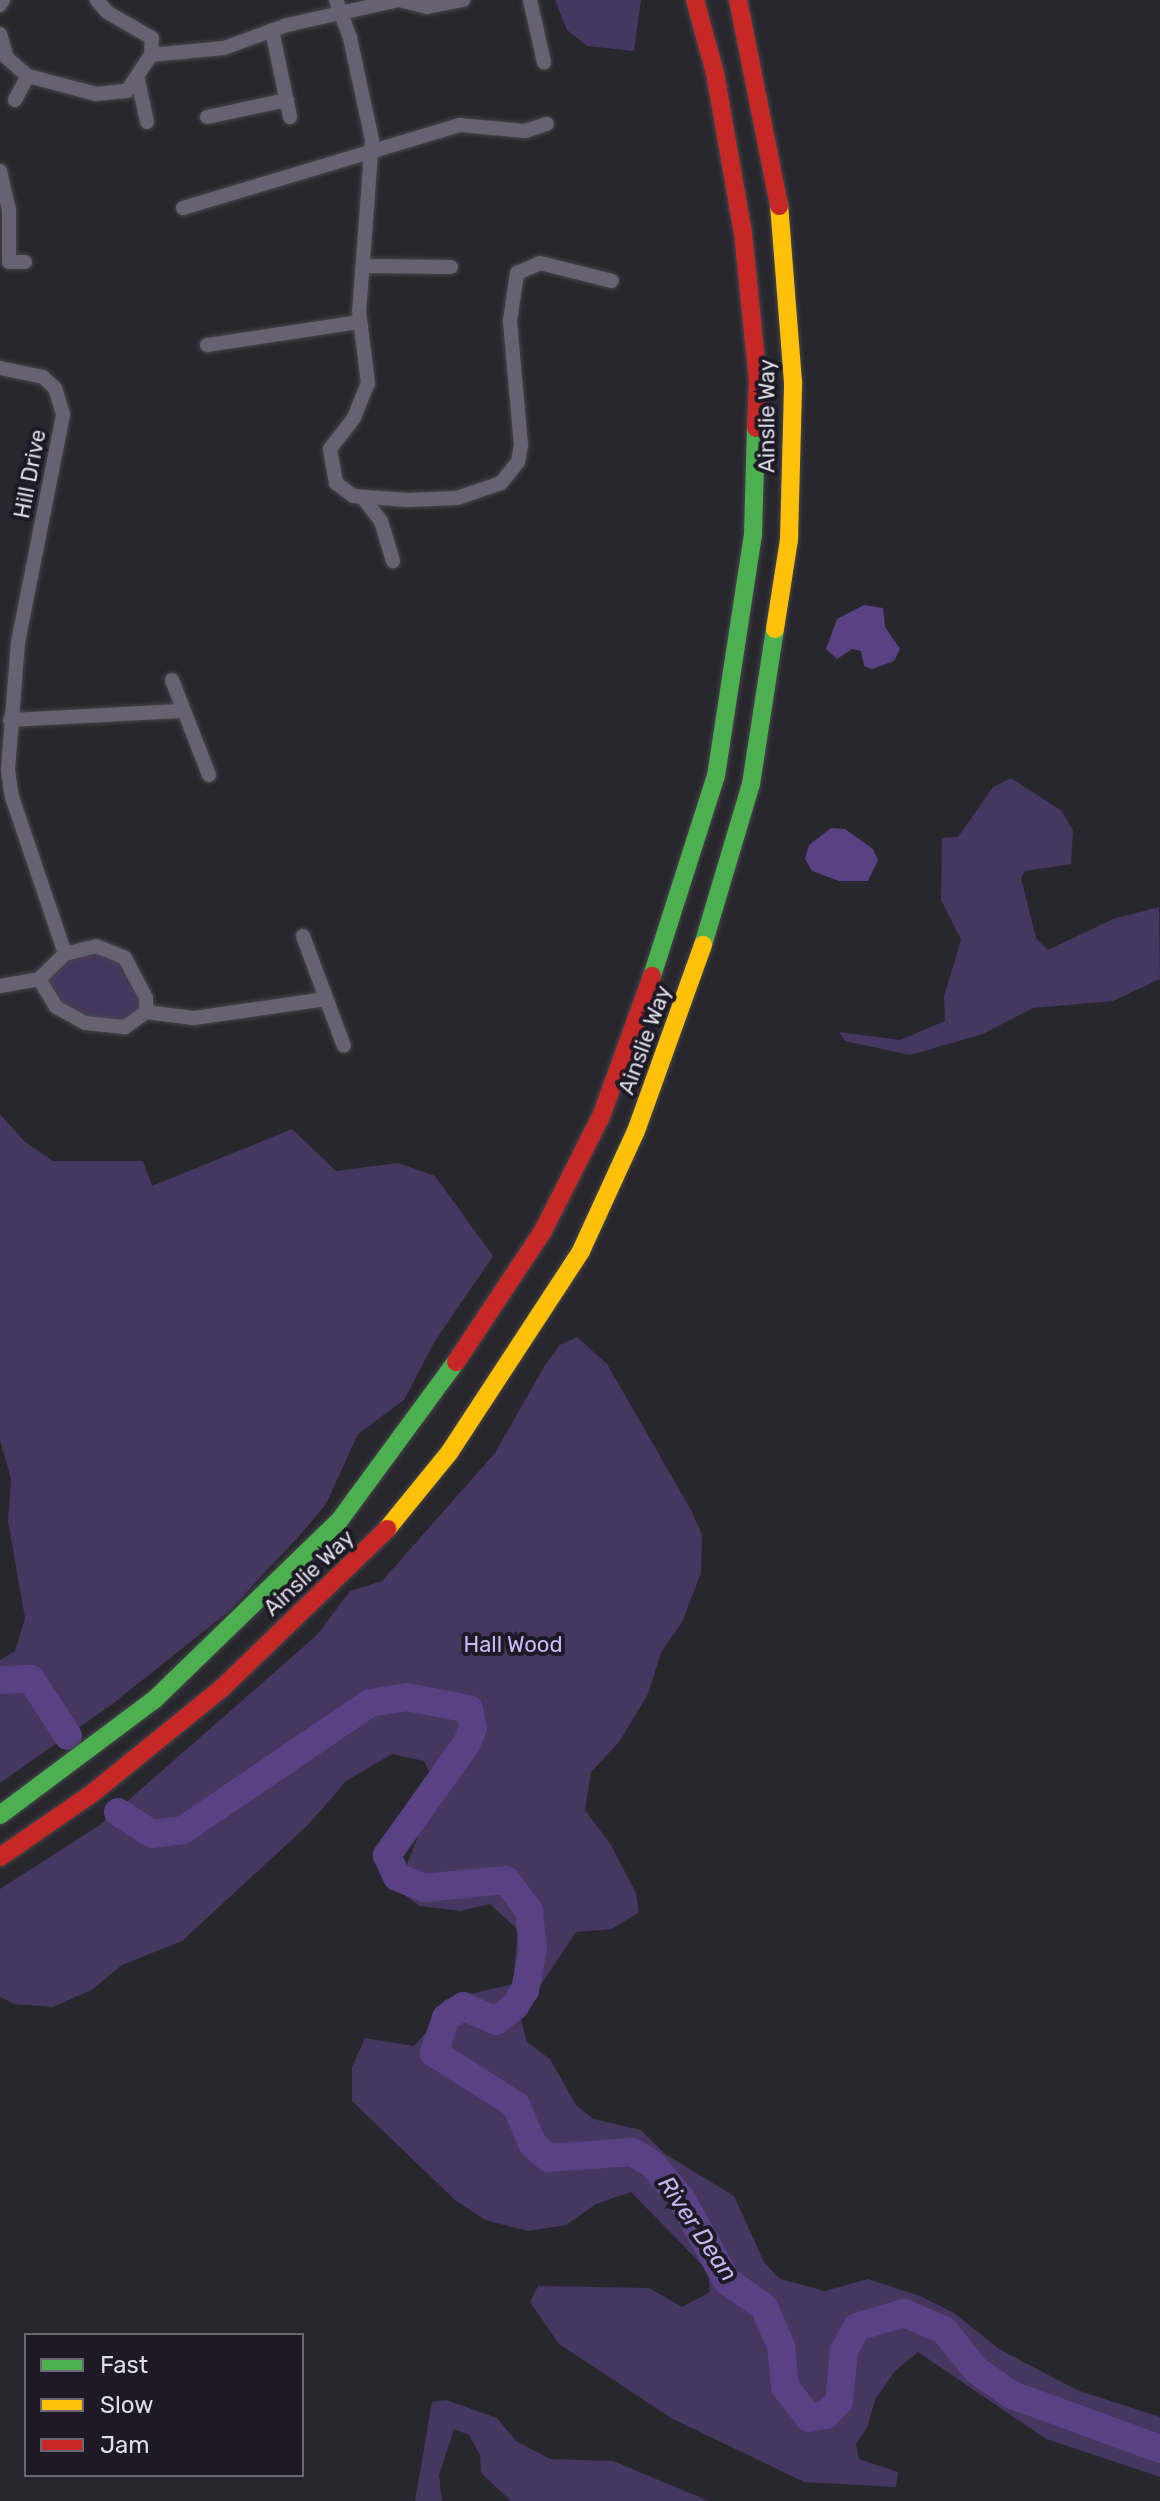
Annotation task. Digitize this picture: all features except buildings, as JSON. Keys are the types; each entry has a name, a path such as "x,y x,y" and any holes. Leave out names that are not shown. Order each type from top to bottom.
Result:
{"highway":[{"name":"Ainslie Way","path":"0,1815 154,1700 339,1521 481,1328 543,1231 602,1114 682,893 716,776 753,535 758,381 743,233 715,73 695,0"},
{"name":"Ainslie Way","path":"0,1857 90,1795 221,1689 372,1548 449,1453 519,1350 581,1251 636,1131 683,1012 751,784 789,540 793,382 783,228 738,0"}],"street":[{"path":"0,34 7,58 28,76 96,94 127,91 138,80 151,55 152,38 145,30 107,12 97,0"},
{"path":"151,55 224,48 338,7 399,0 427,7 463,0"},
{"path":"530,0 544,62"},
{"path":"338,7 372,145 366,266 359,322 367,392 328,457 336,483 363,498 381,521 393,561"},
{"path":"272,30 290,117"},
{"path":"15,100 28,76"},
{"path":"138,80 147,122"},
{"path":"207,117 287,100"},
{"path":"183,208 372,145 460,125 525,131 547,124"},
{"path":"0,171 9,209 9,262 25,262"},
{"path":"363,498 457,498 501,483 518,462 521,445 510,321 517,273 540,263 612,281"},
{"path":"366,266 451,267"},
{"path":"207,345 359,322"},
{"name":"Hill Drive","path":"0,368 43,377 55,388 63,415 18,642 4,770 65,954"},
{"path":"172,680 209,775"},
{"path":"10,720 183,711"},
{"path":"303,936 344,1046"},
{"path":"0,986 39,979 65,954 96,946 115,950 137,975 146,1012"},
{"path":"39,979 65,1015 85,1023 125,1027 146,1012 194,1018 326,999"}],"green space":[{"path":"555,0 641,0 634,51 587,46 567,30"},
{"path":"1011,778 1062,811 1073,831 1071,864 1025,871 1021,878 1036,938 1048,950 1113,919 1159,907 1160,979 1113,1001 1033,1008 983,1034 910,1055 845,1041 839,1032 900,1040 945,1021 944,996 961,940 941,900 942,838 958,837 993,787"},
{"path":"115,950 146,998 139,1020 85,1023 46,994 49,965 65,954"},
{"path":"0,1114 24,1141 53,1161 143,1161 152,1186 292,1129 336,1171 398,1163 435,1176 493,1256 435,1341 404,1400 358,1434 326,1504 228,1612 111,1705 0,1783 0,1660 15,1651 25,1618 8,1521 11,1479 0,1440"},
{"name":"Hall Wood","path":"577,1337 607,1364 691,1510 702,1535 701,1573 682,1622 661,1653 648,1694 619,1742 591,1772 585,1810 611,1845 636,1893 639,1912 612,1929 576,1932 520,2016 527,2042 550,2059 576,2105 593,2119 641,2130 665,2154 734,2196 764,2262 780,2279 825,2291 868,2279 920,2296 954,2313 999,2349 1077,2390 1160,2417 1160,2477 1046,2439 918,2352 895,2371 875,2400 867,2428 856,2444 859,2459 898,2472 896,2487 804,2482 671,2418 559,2344 530,2302 538,2286 649,2288 682,2307 710,2292 708,2271 631,2192 596,2204 566,2225 528,2231 485,2220 455,2200 352,2101 352,2067 365,2038 414,2046 439,2018 444,2000 513,1984 518,1930 490,1904 460,1911 420,1906 397,1890 437,1788 424,1761 392,1754 346,1781 309,1824 182,1941 122,1965 93,1989 53,2007 14,2004 0,1997 0,1889 100,1825 317,1635 350,1591 382,1581 495,1453 545,1365 560,1345"},
{"path":"446,2400 497,2418 516,2441 550,2459 613,2461 709,2501 511,2501 481,2473 480,2455 469,2435 454,2429 439,2475 442,2501 415,2501 432,2402"}],"shaded area":[{"path":"864,605 883,608 885,627 900,649 894,661 872,669 864,666 861,651 852,649 837,659 826,649 837,619"},
{"path":"831,828 845,829 873,849 878,860 868,881 839,881 812,871 805,859 809,845"}],"waterway":[{"name":"River Dean","path":"0,1680 31,1679 68,1736"},
{"name":"River Dean","path":"118,1812 152,1834 183,1830 370,1703 407,1697 469,1709 473,1728 467,1743 387,1855 397,1877 424,1888 506,1880 529,1911 533,1949 525,1990 515,2006 496,2021 463,2006 446,2018 434,2053 516,2105 532,2143 548,2158 633,2152 653,2165 681,2198 727,2281 764,2307 781,2346 785,2387 809,2418 826,2415 839,2401 844,2351 857,2327 904,2313 944,2330 976,2370 1012,2395 1160,2449"}],"traffic: fast":[{"path":"652,976 716,776 753,535 756,428"},
{"path":"703,945 751,784 775,629"},
{"path":"0,1815 154,1700 339,1521 456,1362"}],"traffic: slow":[{"path":"775,629 789,540 793,382 779,206"},
{"path":"387,1529 449,1453 581,1251 636,1131 703,945"}],"traffic: jam":[{"path":"695,0 715,73 743,233 758,381 756,428"},
{"path":"738,0 779,206"},
{"path":"456,1362 543,1231 602,1114 652,976"},
{"path":"0,1857 90,1795 221,1689 387,1529"}]}
